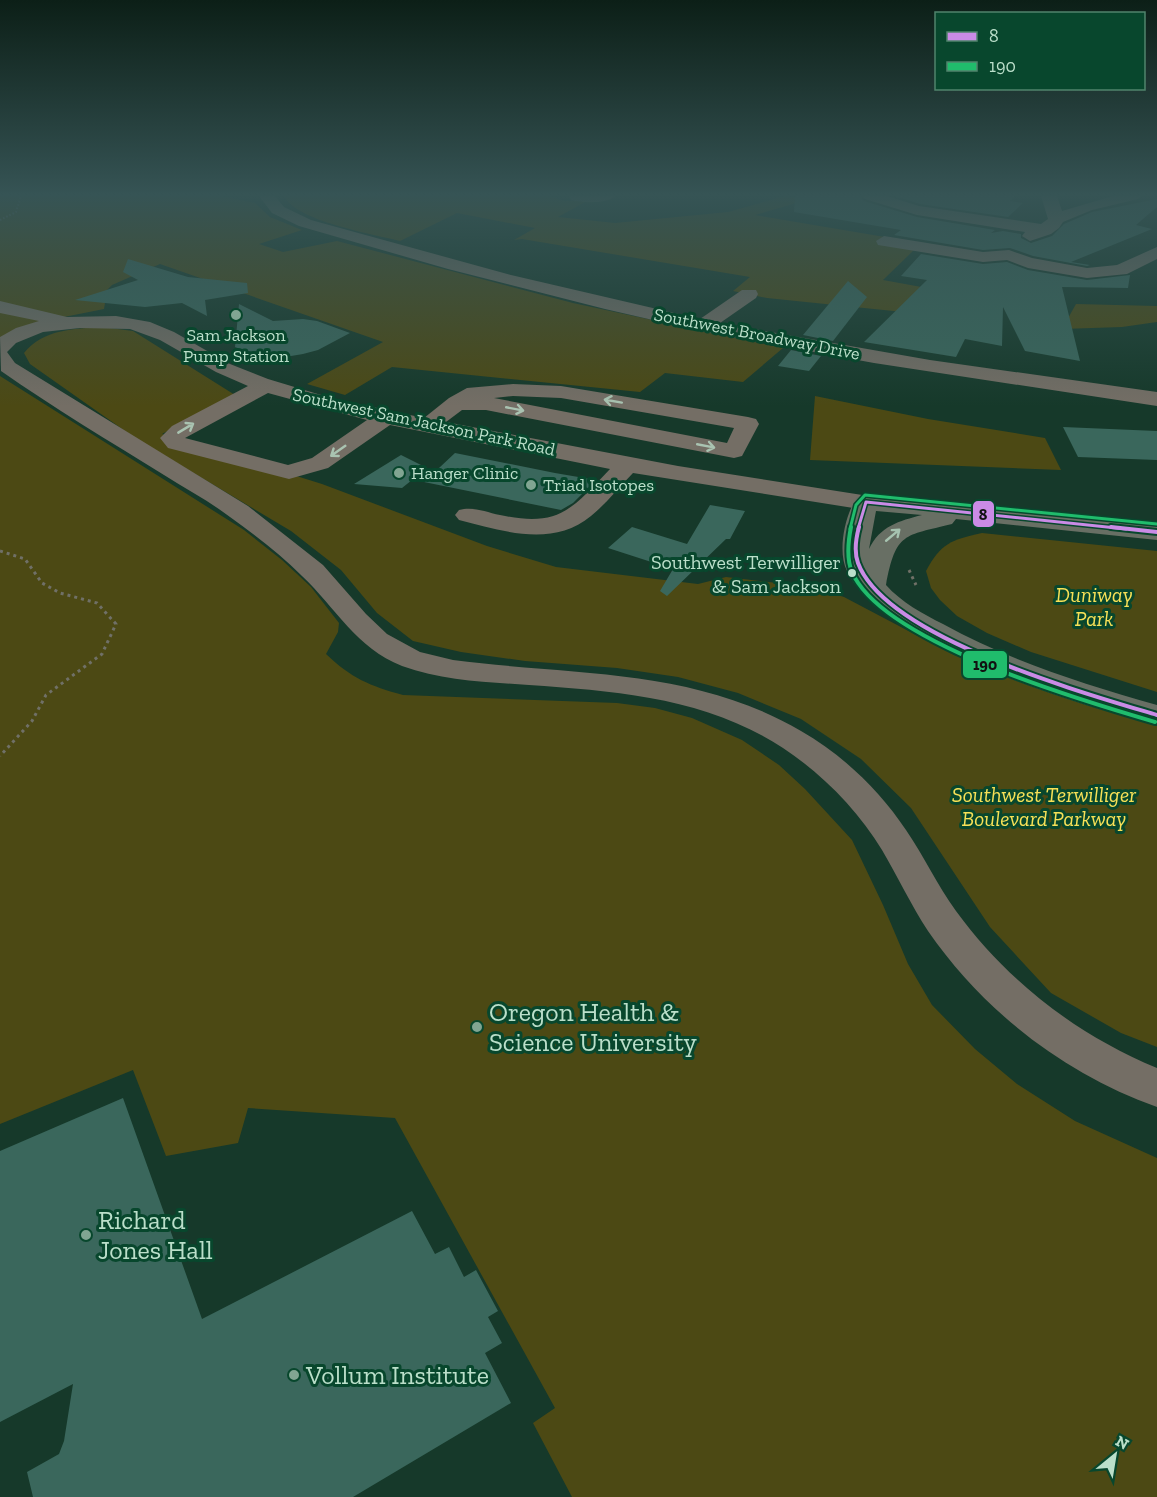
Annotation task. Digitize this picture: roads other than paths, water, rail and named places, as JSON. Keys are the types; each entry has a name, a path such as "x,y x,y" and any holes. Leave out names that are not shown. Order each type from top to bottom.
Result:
{"main road":[{"path":"1157,532 866,502 857,537 856,556 861,572 872,588 902,614 965,646 1029,674 1157,715"},
{"path":"872,588 880,548 896,531 970,513"}],"street":[{"name":"Southwest Broadway Drive","path":"463,266 595,301 704,326 963,371 1157,399"},
{"path":"1037,266 1102,273 1121,270 1129,266"},
{"path":"704,326 749,294"},
{"path":"0,308 66,323"},
{"name":"Southwest Sam Jackson Park Road","path":"0,348 9,339 22,333 66,323 118,322 144,326 174,339 222,368 266,385 386,417 628,465 742,485 866,502"},
{"path":"0,357 8,367 38,387 245,516 315,573 358,626 372,639 392,650 413,659 470,672 637,684 684,694 719,704 789,737 814,753 842,778 891,835 941,920 997,986 1034,1019 1087,1055 1157,1088"},
{"path":"266,385 180,431 172,438 176,443 289,472 320,463 386,417"},
{"path":"428,426 457,403 476,393 513,390 561,392 748,424 734,451 486,403 457,403"},
{"path":"468,515 520,527 550,527 575,517 628,465"}],"place":[{"name":"Sam Jackson Pump Station","path":"236,315"},
{"name":"Hanger Clinic","path":"399,473"},
{"name":"Triad Isotopes","path":"531,485"},
{"name":"Southwest Terwilliger & Sam Jackson","path":"852,573"},
{"name":"Oregon Health & Science University","path":"477,1027"},
{"name":"Richard Jones Hall","path":"86,1235"},
{"name":"Vollum Institute","path":"294,1375"}],"park label":[{"name":"Duniway Park","path":"1094,607"},
{"name":"Southwest Terwilliger Boulevard Parkway","path":"1044,807"}]}
